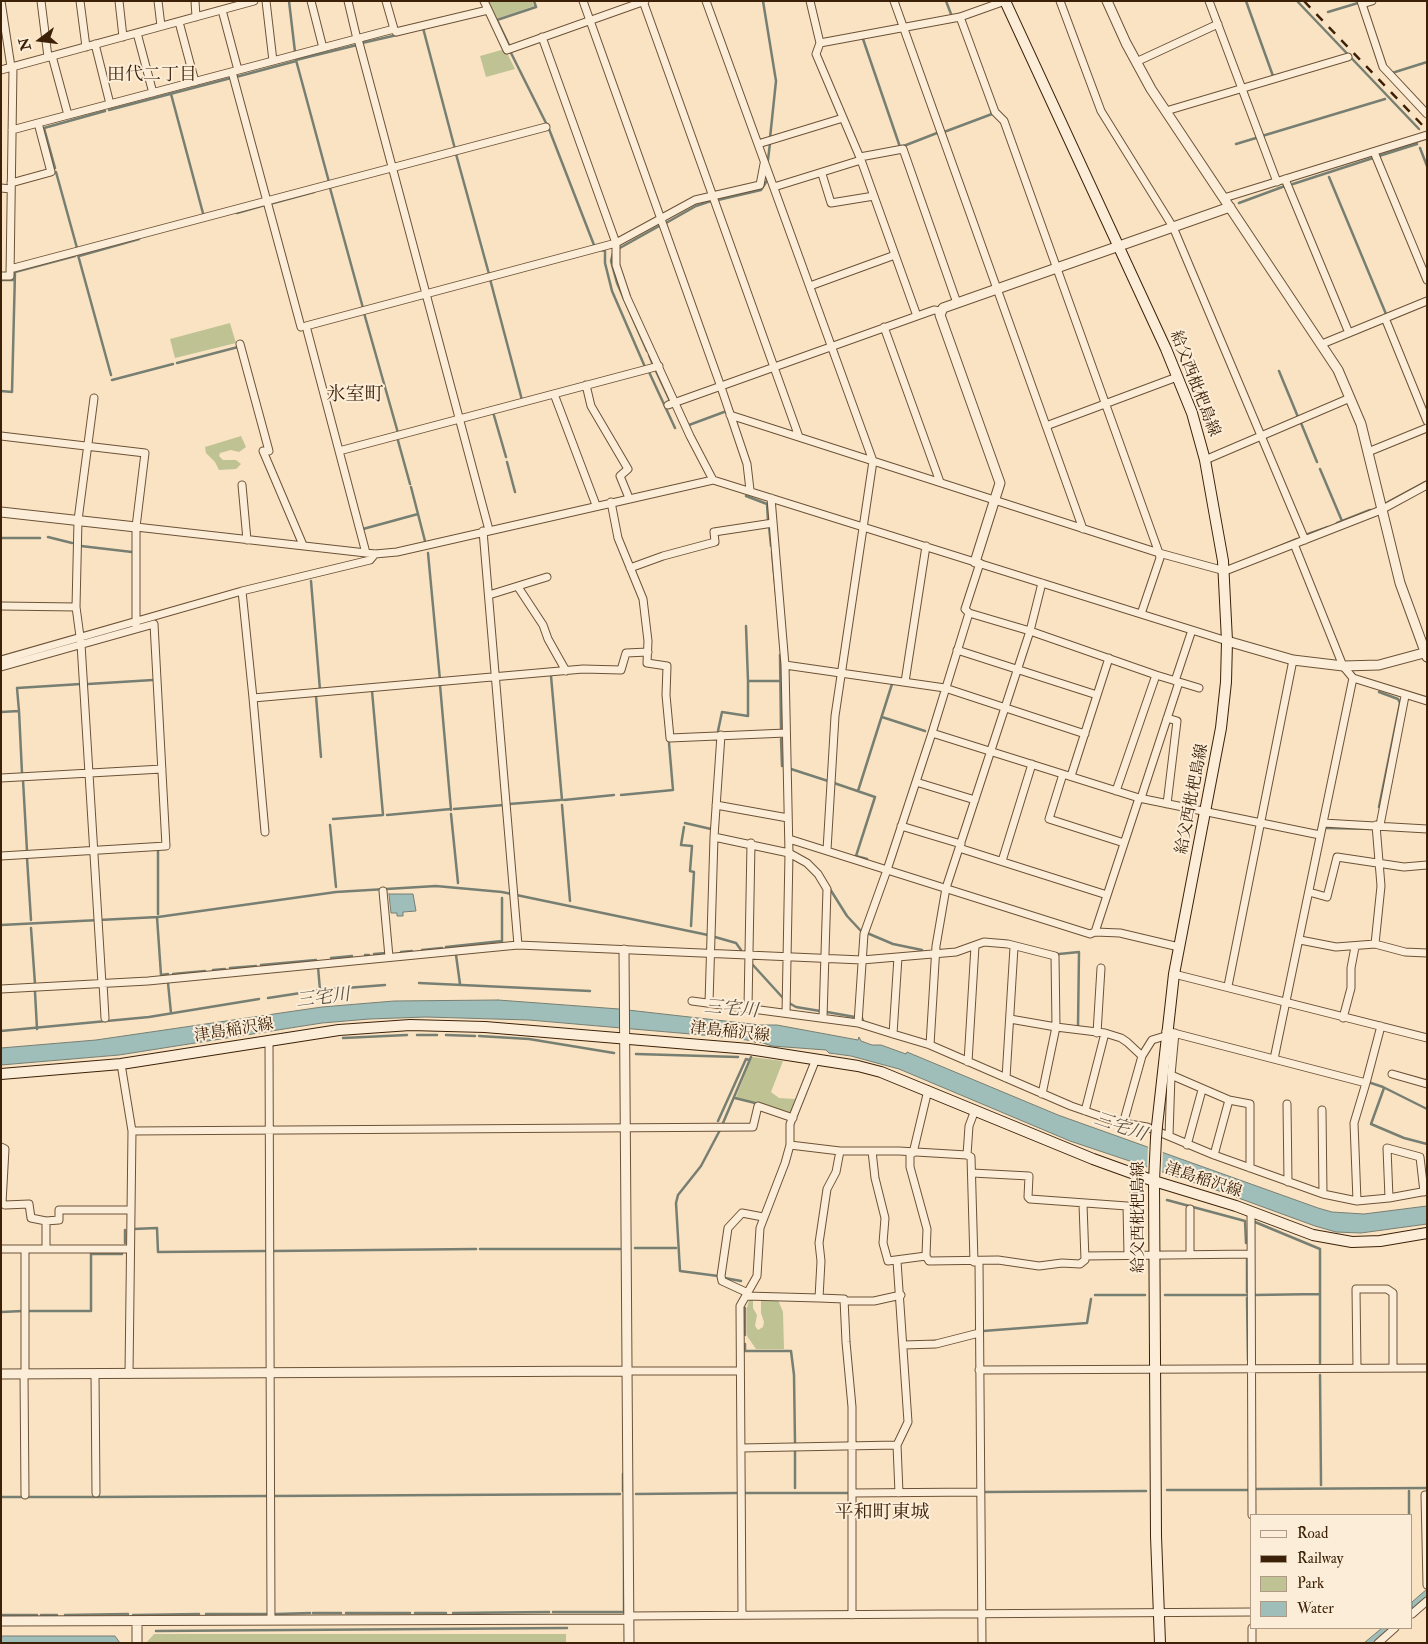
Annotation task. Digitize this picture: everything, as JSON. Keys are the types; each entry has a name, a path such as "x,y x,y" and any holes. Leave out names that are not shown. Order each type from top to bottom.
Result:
{"main road":[{"name":"給父西枇杷島線","path":"1005,1 1178,377 1192,414 1205,460 1224,571 1227,641 1226,682 1221,728 1174,974 1156,1140 1154,1178 1158,1612 1160,1643"},
{"name":"津島稲沢線","path":"1,1074 120,1064 339,1030 410,1026 485,1027 625,1036 707,1044 816,1058 881,1072 928,1090 1041,1139 1332,1240 1380,1241 1427,1233"}],"street":[{"path":"1,1 12,67 10,276 1,276"},
{"path":"40,1 50,57 68,115"},
{"path":"80,1 86,47"},
{"path":"118,1 123,37"},
{"path":"158,1 161,26"},
{"path":"195,1 196,17"},
{"path":"1,70 222,10 231,4 254,1"},
{"path":"266,1 273,61"},
{"path":"310,1 322,48"},
{"path":"348,1 460,419 486,531 489,595 518,945"},
{"path":"386,1 396,32 488,10"},
{"path":"484,1 507,50 644,1 799,437"},
{"path":"583,1 721,387 747,464 750,490"},
{"path":"706,1 873,461 865,526 835,716 828,850"},
{"path":"810,1 820,43 816,54 860,159 917,316"},
{"path":"894,1 1083,529"},
{"path":"820,43 960,17 1005,1"},
{"path":"1060,1 1102,111 1173,227 1305,540"},
{"path":"1,512 375,554 397,552 596,505 713,480 1293,660 1343,666 1379,665 1426,654 1400,583 1368,452 1350,398 1338,370 1166,111 1136,62 1107,1"},
{"path":"1209,1 1277,182"},
{"path":"1372,1 1362,3 1383,67 1427,114"},
{"path":"222,10 267,202 301,327"},
{"path":"960,17 995,112 1004,121 1159,554 1160,558 1141,614"},
{"path":"179,22 195,82"},
{"path":"1136,62 1218,24"},
{"path":"12,130 394,29"},
{"path":"138,33 153,93"},
{"path":"542,38 616,243 619,278 713,480"},
{"path":"95,44 110,104"},
{"path":"1166,111 1348,57"},
{"path":"758,144 843,118"},
{"path":"1,188 51,172 38,123"},
{"path":"10,269 546,127"},
{"path":"1224,198 1425,138"},
{"path":"774,187 819,172 822,174 860,159 903,149 957,303"},
{"path":"1374,152 1427,280"},
{"path":"366,553 306,326 616,243 695,200 760,186 764,162"},
{"path":"822,174 832,203 874,196"},
{"path":"1285,179 1349,333"},
{"path":"1198,688 1030,631 969,613 965,609 1000,483 940,315 943,308 1230,207"},
{"path":"810,286 895,255"},
{"path":"1322,344 1427,301"},
{"path":"668,405 884,327 934,310 941,311"},
{"path":"1385,318 1427,421"},
{"path":"884,327 940,482"},
{"path":"240,344 269,451 263,451 304,545"},
{"path":"339,451 659,366"},
{"path":"1046,426 1178,377"},
{"path":"586,385 591,406 628,470 620,476 628,498"},
{"path":"554,394 596,505"},
{"path":"94,398 78,520 76,607 80,641 105,1018"},
{"path":"1205,460 1350,398"},
{"path":"730,415 1159,554 1224,571 1381,510 1427,485"},
{"path":"1368,452 1427,428"},
{"path":"1,436 145,454 136,527 136,624"},
{"path":"242,485 247,540"},
{"path":"771,498 785,665 789,838 786,1012"},
{"path":"611,502 618,538 643,599 648,652 647,663 667,666 666,695 670,738 721,734 786,733"},
{"path":"630,568 663,556 715,542 714,532 773,523"},
{"path":"1294,544 1343,666 1353,678 1405,696 1427,701"},
{"path":"905,682 926,546"},
{"path":"1,667 136,624 243,593 370,560 375,554"},
{"path":"489,595 546,577"},
{"path":"930,1045 936,953 946,888 1030,631 1042,583"},
{"path":"518,587 543,625 548,640 566,671"},
{"path":"243,593 265,832"},
{"path":"1,606 76,607"},
{"path":"858,1023 864,934 916,782 969,613"},
{"path":"1,856 166,846 154,624 136,624"},
{"path":"1095,932 1167,718 1192,630"},
{"path":"1,660 80,641"},
{"path":"957,650 1097,695"},
{"path":"252,698 566,671 621,670 626,653 648,652"},
{"path":"1109,658 1085,734 1049,819 1124,843"},
{"path":"1228,986 1293,660"},
{"path":"785,665 945,688 1004,709 1085,734"},
{"path":"1116,790 1156,675"},
{"path":"1274,1059 1353,678"},
{"path":"1374,944 1381,886 1378,825 1405,696"},
{"path":"1167,718 1177,721 1167,804"},
{"path":"932,733 1140,798 1320,835"},
{"path":"710,1003 714,837 721,734"},
{"path":"1002,861 1032,764"},
{"path":"1,778 162,769"},
{"path":"916,782 975,800"},
{"path":"716,805 788,818"},
{"path":"1323,823 1427,829"},
{"path":"901,826 1107,895"},
{"path":"714,837 751,843 789,853 807,863 818,874 827,889 823,1018"},
{"path":"789,838 1090,934 1095,932 1120,933 1179,947"},
{"path":"748,1008 751,843"},
{"path":"1309,892 1327,897 1336,857 1404,867 1427,865"},
{"path":"383,891 389,957"},
{"path":"1300,940 1336,947 1374,944 1405,952 1427,953"},
{"path":"1,989 102,984 518,945 862,960 956,952 990,942 1056,956 1056,1027 1042,1094"},
{"path":"968,1062 975,946"},
{"path":"1006,1078 1014,947"},
{"path":"1343,1018 1351,988 1351,968 1355,947"},
{"path":"624,950 629,1643"},
{"path":"893,1034 898,957"},
{"path":"1085,1110 1101,1033 1101,968"},
{"path":"1174,974 1228,986 1343,1018 1427,1038"},
{"path":"692,1000 858,1023 930,1045 1042,1094 1123,1124 1147,1127 1186,1145 1323,1194 1357,1200 1389,1198 1425,1192 1420,1157 1387,1148 1389,1198"},
{"path":"1010,1019 1101,1033 1127,1042 1142,1056"},
{"path":"1357,1200 1354,1123 1381,1026"},
{"path":"1169,1033 1171,1075 1169,1136"},
{"path":"1123,1124 1142,1056 1152,1040 1169,1033 1366,1083"},
{"path":"269,1042 271,1620"},
{"path":"742,1615 740,1306 757,1276 758,1240 763,1217 785,1163 790,1146 793,1118 816,1058"},
{"path":"120,1064 132,1131 129,1374"},
{"path":"1392,1074 1427,1084"},
{"path":"1171,1075 1202,1090 1229,1100 1250,1104 1250,1168"},
{"path":"928,1090 910,1167 926,1229 926,1256 929,1261 1008,1261 1039,1266 1080,1264 1085,1260 1083,1204"},
{"path":"1186,1145 1202,1090"},
{"path":"1214,1155 1229,1100"},
{"path":"1288,1104 1288,1182"},
{"path":"132,1131 753,1127 758,1106 793,1118"},
{"path":"966,1155 969,1126 975,1110"},
{"path":"1322,1110 1323,1194"},
{"path":"790,1146 840,1151 966,1155 971,1157 979,1333 982,1643"},
{"path":"1,1147 5,1149 2,1203 4,1205 29,1204 31,1218 46,1221 59,1220 59,1210 131,1210"},
{"path":"819,1298 822,1261 819,1243 827,1189 836,1172 840,1151"},
{"path":"872,1151 875,1178 886,1218 883,1243 888,1261 926,1256"},
{"path":"972,1172 1029,1176 1028,1197 1030,1199 1066,1200 1083,1204 1127,1206 1128,1255"},
{"path":"1190,1209 1190,1254"},
{"path":"1250,1212 1252,1514"},
{"path":"763,1217 742,1213 728,1228 721,1276 722,1281 746,1295 844,1299 844,1301 874,1301 901,1295"},
{"path":"46,1221 46,1249"},
{"path":"1,1249 130,1249"},
{"path":"25,1249 25,1494"},
{"path":"1085,1256 1251,1254"},
{"path":"897,1261 901,1295 908,1422 897,1445 899,1493"},
{"path":"1358,1368 1356,1289 1387,1289 1393,1293 1393,1368"},
{"path":"844,1301 846,1342 852,1388 852,1615"},
{"path":"904,1345 936,1344 979,1333"},
{"path":"979,1370 1427,1368"},
{"path":"1,1374 740,1371"},
{"path":"95,1374 96,1493"},
{"path":"741,1448 897,1445"},
{"path":"852,1493 980,1492"},
{"path":"1427,1495 1425,1495 1427,1585"},
{"path":"1413,1612 1427,1601"},
{"path":"1,1621 1250,1612"},
{"path":"137,1621 137,1643"},
{"path":"1252,1629 1252,1643"},
{"path":"1378,1643 1394,1629"}],"green space":[{"path":"487,1 532,1 534,6 496,19"},
{"path":"505,49 515,69 486,77 480,56"},
{"path":"230,323 236,343 175,358 170,339"},
{"path":"241,436 246,447 239,452 231,450 220,453 219,456 223,460 236,460 241,464 236,469 219,470 215,462 206,453 205,447"},
{"path":"752,1057 783,1061 771,1092 779,1098 795,1099 791,1113 736,1097"},
{"path":"753,1299 753,1308 757,1315 755,1326 758,1330 763,1327 764,1322 761,1313 761,1300 778,1300 783,1312 784,1349 756,1349 747,1336 747,1308 749,1300"},
{"path":"154,1634 566,1634 566,1643 146,1643"}],"water":[{"path":"389,894 413,894 416,911 403,912 403,916 391,913"},
{"path":"498,1000 619,1009 760,1025 777,1025 858,1040 859,1037 861,1041 872,1045 881,1045 906,1054 907,1052 1058,1115 1318,1208 1332,1212 1364,1214 1427,1206 1427,1224 1361,1233 1336,1232 1070,1141 899,1069 851,1056 829,1053 826,1050 772,1046 757,1041 755,1043 755,1041 714,1036 529,1020 426,1017 369,1019 322,1023 119,1055 1,1065 1,1048 96,1040 322,1007 394,1001"},
{"path":"1427,1589 1427,1597 1413,1609 1413,1601"},
{"path":"1381,1629 1390,1629 1373,1643 1364,1643"},
{"path":"1,1636 115,1636 120,1643 1,1643"}],"pier":[{"path":"1148,1145 1163,1150 1162,1176 1147,1171"}],"waterway":[{"path":"289,1 295,52"},
{"path":"509,45 497,20 536,7 534,1"},
{"path":"763,1 776,81 770,138"},
{"path":"946,1 951,14"},
{"path":"1246,1 1273,76"},
{"path":"1297,1 1419,129"},
{"path":"1328,12 1358,3"},
{"path":"423,28 455,149"},
{"path":"362,43 397,35"},
{"path":"863,39 900,147"},
{"path":"296,60 357,45"},
{"path":"511,53 549,129 594,245"},
{"path":"296,60 329,182"},
{"path":"236,77 296,61"},
{"path":"1392,73 1427,62"},
{"path":"109,110 231,78"},
{"path":"171,94 204,217"},
{"path":"1262,136 1385,99"},
{"path":"55,168 44,128 105,111"},
{"path":"944,132 992,114 991,111"},
{"path":"901,147 937,133"},
{"path":"1236,144 1256,138"},
{"path":"768,160 770,143"},
{"path":"1379,156 1417,144"},
{"path":"1420,148 1427,166"},
{"path":"456,154 489,274"},
{"path":"1293,184 1373,158"},
{"path":"56,172 77,248"},
{"path":"1329,177 1386,314"},
{"path":"718,200 761,190 768,179"},
{"path":"1239,203 1285,186"},
{"path":"330,188 363,308"},
{"path":"270,204 314,192"},
{"path":"666,223 696,206 711,201"},
{"path":"237,213 265,205"},
{"path":"618,249 661,225"},
{"path":"79,256 139,239"},
{"path":"601,250 605,251 605,263 612,291 645,367"},
{"path":"613,253 611,261 617,283 647,351"},
{"path":"78,255 111,375"},
{"path":"1,391 12,392 15,272 75,256"},
{"path":"490,279 522,400"},
{"path":"1,280 13,280"},
{"path":"364,313 398,433"},
{"path":"177,363 238,347 239,349"},
{"path":"649,355 653,365"},
{"path":"112,380 173,364"},
{"path":"655,369 670,401"},
{"path":"1279,371 1298,417"},
{"path":"649,372 675,428"},
{"path":"493,412 506,457"},
{"path":"689,425 724,412"},
{"path":"1301,423 1317,462"},
{"path":"397,437 410,484"},
{"path":"507,462 515,492"},
{"path":"1320,469 1342,521"},
{"path":"1388,502 1427,481"},
{"path":"411,487 425,541"},
{"path":"746,496 767,504 768,521"},
{"path":"1337,523 1370,510"},
{"path":"363,529 418,514"},
{"path":"769,526 771,546"},
{"path":"1308,534 1328,527"},
{"path":"48,537 72,543"},
{"path":"1,538 40,538"},
{"path":"1271,550 1297,539"},
{"path":"81,546 132,552"},
{"path":"772,552 776,593"},
{"path":"428,553 440,680"},
{"path":"311,581 320,690 322,690"},
{"path":"746,626 748,681"},
{"path":"780,655 781,729"},
{"path":"551,676 562,800"},
{"path":"88,684 153,680"},
{"path":"718,731 722,712 748,716 748,681 780,681"},
{"path":"19,711 17,688 81,684"},
{"path":"858,791 892,684"},
{"path":"440,685 451,810"},
{"path":"333,819 383,815 372,691"},
{"path":"1379,692 1398,699 1400,703 1379,807"},
{"path":"316,696 321,757"},
{"path":"1,712 19,711 22,773"},
{"path":"882,717 925,731"},
{"path":"781,739 782,766"},
{"path":"621,795 673,790 669,743"},
{"path":"791,769 828,781"},
{"path":"23,780 27,851"},
{"path":"834,783 875,797 856,856 867,859"},
{"path":"564,800 614,795"},
{"path":"509,804 560,800"},
{"path":"454,809 504,805"},
{"path":"562,805 570,901"},
{"path":"387,815 451,809"},
{"path":"451,814 458,883"},
{"path":"685,823 711,829 712,826"},
{"path":"330,825 336,887"},
{"path":"684,827 681,845 692,846 690,871 694,872 691,926"},
{"path":"1326,828 1373,829"},
{"path":"158,850 158,914"},
{"path":"27,858 31,920"},
{"path":"1,925 158,917 336,892 436,886 502,892 708,935"},
{"path":"830,889 847,916 861,931"},
{"path":"446,947 502,941 502,898"},
{"path":"157,917 161,975 168,974"},
{"path":"31,928 35,984"},
{"path":"867,933 893,944 922,950"},
{"path":"715,937 736,943 741,950"},
{"path":"422,950 442,948"},
{"path":"401,952 412,951"},
{"path":"1059,954 1079,952 1078,1027"},
{"path":"374,954 386,953"},
{"path":"456,955 460,984"},
{"path":"331,958 352,956"},
{"path":"261,965 316,960"},
{"path":"752,964 783,998"},
{"path":"230,968 256,966"},
{"name":"三宅川","path":"318,967 320,990"},
{"path":"213,970 225,969"},
{"path":"173,974 205,971"},
{"path":"168,983 171,1013"},
{"path":"419,983 590,991"},
{"name":"三宅川","path":"268,998 320,990 385,985"},
{"path":"35,992 37,1029"},
{"path":"1,1031 149,1017 259,999"},
{"path":"789,1003 796,1007 820,1011"},
{"path":"827,1012 855,1017"},
{"path":"343,1038 407,1035"},
{"path":"417,1035 437,1035"},
{"path":"446,1035 475,1036"},
{"path":"479,1036 529,1039 614,1053"},
{"path":"636,1054 738,1057"},
{"path":"723,1123 751,1057"},
{"path":"718,1121 746,1059 749,1060"},
{"path":"1371,1083 1427,1109"},
{"path":"1384,1088 1371,1124 1404,1138 1427,1144"},
{"path":"735,1098 755,1103"},
{"path":"718,1276 680,1271 676,1203 678,1195 701,1166 720,1130"},
{"path":"1130,1205 1131,1191 1140,1194"},
{"path":"1167,1200 1245,1221 1246,1243"},
{"path":"1255,1222 1320,1249 1320,1363"},
{"path":"133,1229 157,1228 158,1252 265,1251"},
{"path":"125,1230 125,1243"},
{"path":"635,1248 676,1248"},
{"path":"273,1251 476,1249"},
{"path":"480,1249 620,1249"},
{"path":"29,1311 91,1311 91,1254 122,1254"},
{"path":"1247,1259 1247,1292"},
{"path":"725,1278 741,1281"},
{"path":"1254,1295 1320,1294"},
{"path":"1095,1295 1145,1295"},
{"path":"1165,1295 1246,1295"},
{"path":"1247,1298 1248,1360"},
{"path":"983,1331 1087,1323 1091,1299"},
{"path":"745,1308 745,1335"},
{"path":"1,1312 23,1311"},
{"path":"745,1344 745,1351 791,1351 794,1375 795,1443"},
{"path":"1320,1375 1321,1485"},
{"path":"795,1450 795,1488"},
{"path":"623,1474 623,1491"},
{"path":"1255,1489 1427,1488"},
{"path":"1167,1490 1248,1490"},
{"path":"985,1492 1146,1491"},
{"path":"1409,1491 1409,1514"},
{"path":"636,1494 736,1493"},
{"path":"745,1493 848,1493"},
{"path":"274,1496 620,1494"},
{"path":"97,1497 266,1496"},
{"path":"1,1497 21,1497"},
{"path":"26,1497 95,1497"},
{"path":"553,1612 624,1612 624,1497"},
{"path":"453,1613 549,1612"},
{"path":"276,1614 310,1613"},
{"path":"313,1613 341,1613"},
{"path":"346,1613 410,1613"},
{"path":"415,1613 446,1613"},
{"path":"65,1615 128,1614"},
{"path":"133,1615 199,1614"},
{"path":"206,1614 266,1614"},
{"path":"1,1615 37,1615"},
{"path":"41,1615 57,1615"},
{"path":"156,1631 567,1628"}],"railway":[{"path":"1304,1 1427,130"}],"district":[{"name":"田代二丁目","path":"152,76"},
{"name":"氷室町","path":"355,396"},
{"name":"平和町東城","path":"882,1514"}]}
